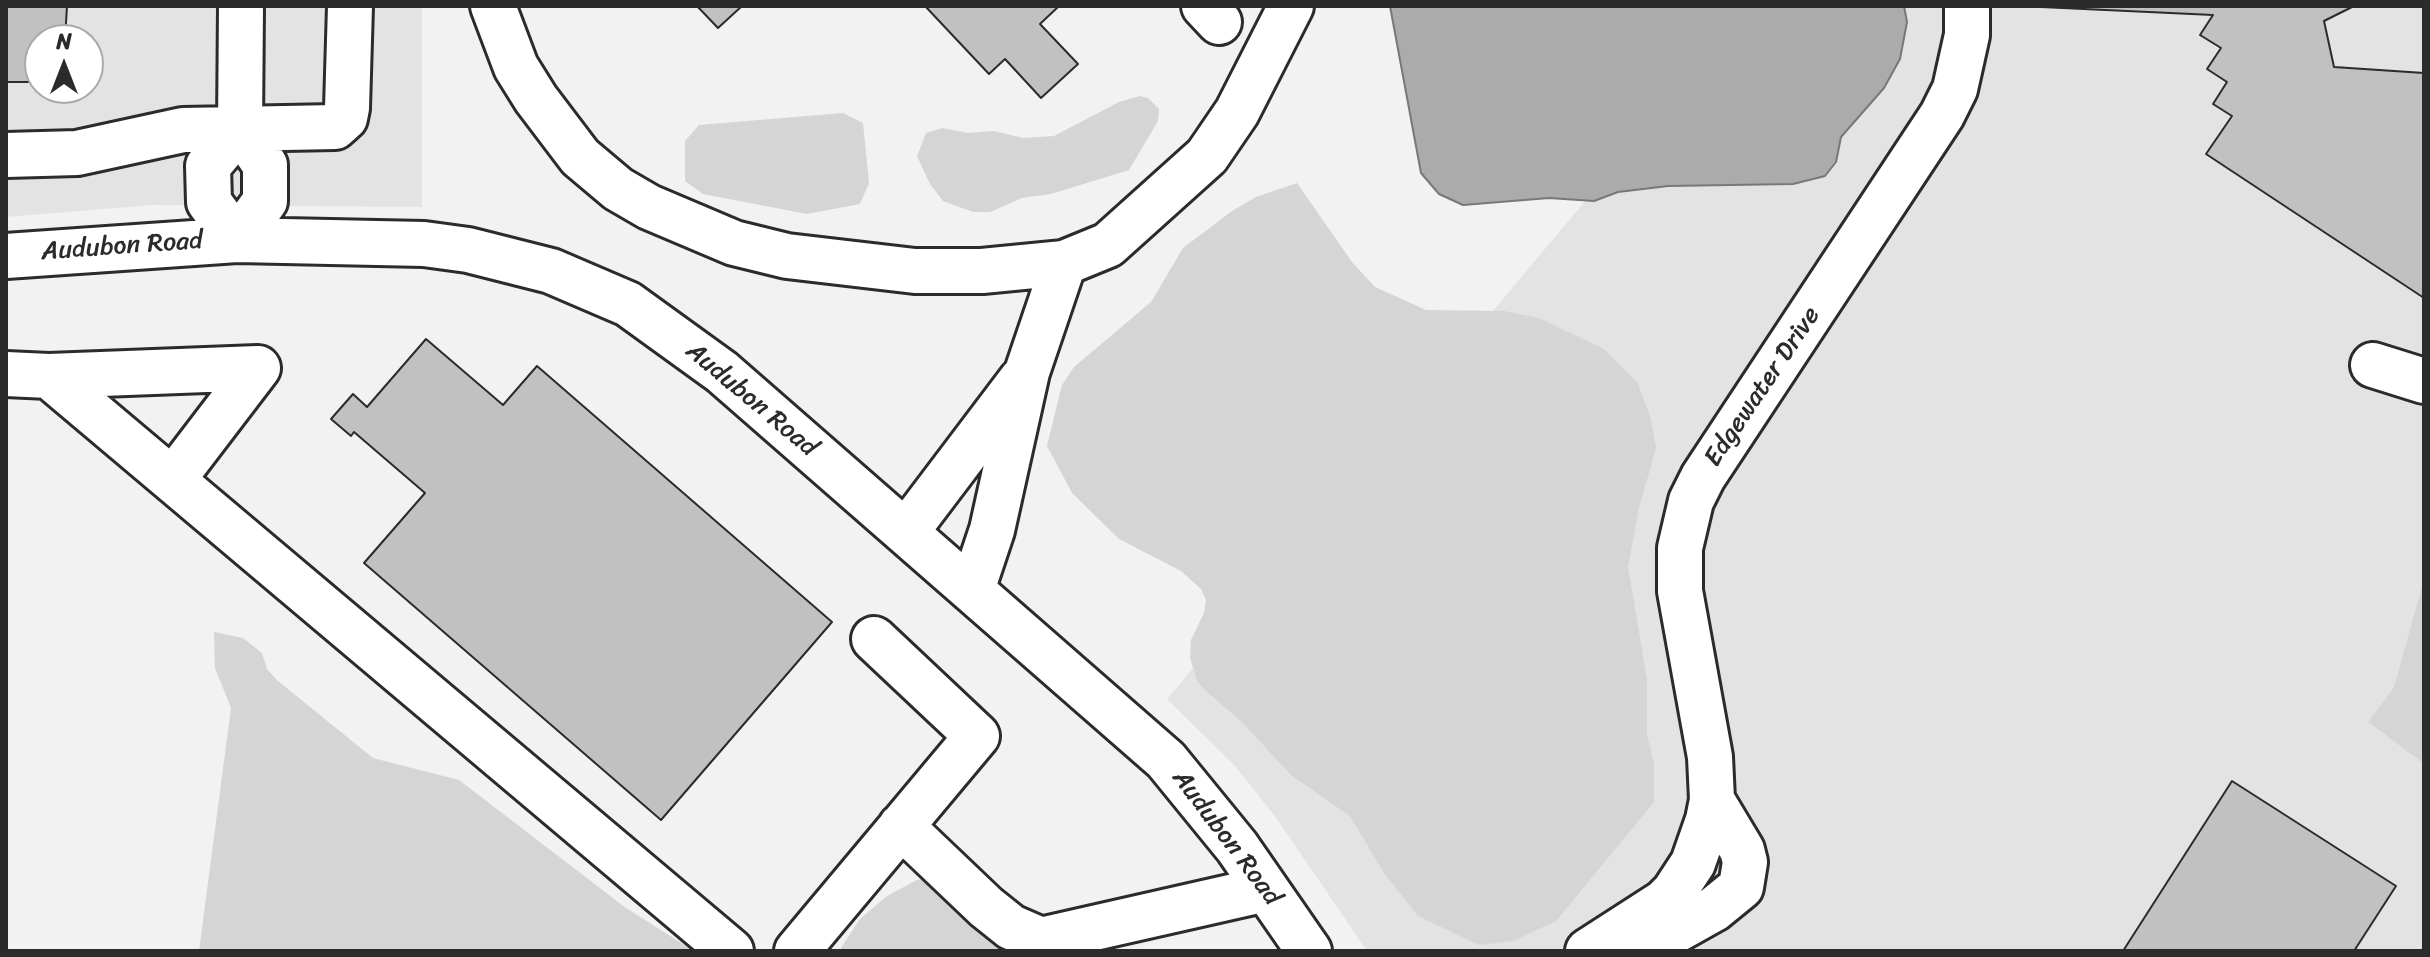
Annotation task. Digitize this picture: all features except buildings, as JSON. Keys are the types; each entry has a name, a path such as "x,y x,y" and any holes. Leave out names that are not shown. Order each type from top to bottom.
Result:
{"street":[{"path":"237,240 209,202 208,166 240,128 241,6"},
{"path":"6,155 77,153 164,133 240,128 330,129 339,125 347,108 350,6"},
{"path":"493,6 516,67 557,129 594,171 649,207 734,243 858,266 982,271 1064,263 1108,245 1207,156 1237,112 1291,6"},
{"name":"Edgewater Drive","path":"1639,951 1674,913 1704,838 1712,800 1710,757 1680,591 1684,525 1703,477 1942,115 1958,75 1967,35 1967,6"},
{"name":"Audubon Road","path":"6,256 237,240 356,241 468,250 551,271 628,304 722,372 1166,760 1203,802 1309,951"},
{"path":"972,590 992,530 1027,372 1064,263"},
{"path":"2373,365 2424,381"},
{"path":"6,374 49,376 258,368 174,478"},
{"path":"906,532 1027,372"},
{"path":"49,376 174,478 731,951"},
{"path":"797,951 977,736 874,639"},
{"path":"901,826 986,907 1011,927 1041,940 1266,889"},
{"name":"Edgewater Drive","path":"1588,951 1674,913"}],"shaded area":[{"path":"6,6 422,6 422,207 152,205 6,217"},
{"path":"1390,6 1904,6 1907,22 1900,59 1884,88 1841,137 1836,162 1825,176 1793,184 1668,186 1618,192 1594,201 1549,198 1463,205 1439,194 1421,173"},
{"path":"1749,6 2424,6 2424,646 2368,722 2424,764 2424,951 1367,951 1277,819 1236,767 1167,699"},
{"path":"1140,96 1148,98 1159,109 1158,121 1129,170 1051,194 1022,198 990,212 973,212 943,201 930,184 917,156 926,133 942,128 968,133 994,131 1023,138 1054,136 1119,102"},
{"path":"843,113 863,123 869,183 860,204 807,214 703,194 685,181 685,141 699,125"},
{"path":"1297,183 1352,262 1375,287 1426,310 1504,311 1539,318 1604,349 1637,382 1651,419 1656,448 1639,508 1628,567 1647,680 1647,735 1654,764 1654,802 1556,921 1513,941 1479,945 1418,916 1384,873 1350,816 1292,776 1240,720 1206,691 1197,681 1190,658 1191,640 1204,613 1206,600 1201,589 1181,571 1119,539 1072,493 1047,446 1062,385 1074,367 1151,302 1183,248 1256,197"},
{"path":"2423,583 2424,764 2368,722 2394,687"},
{"path":"214,632 243,638 262,653 267,669 278,681 373,758 459,780 626,908 694,951 199,951 231,708 215,668"},
{"path":"933,878 1034,951 839,951 860,919 887,896 917,880"}]}
